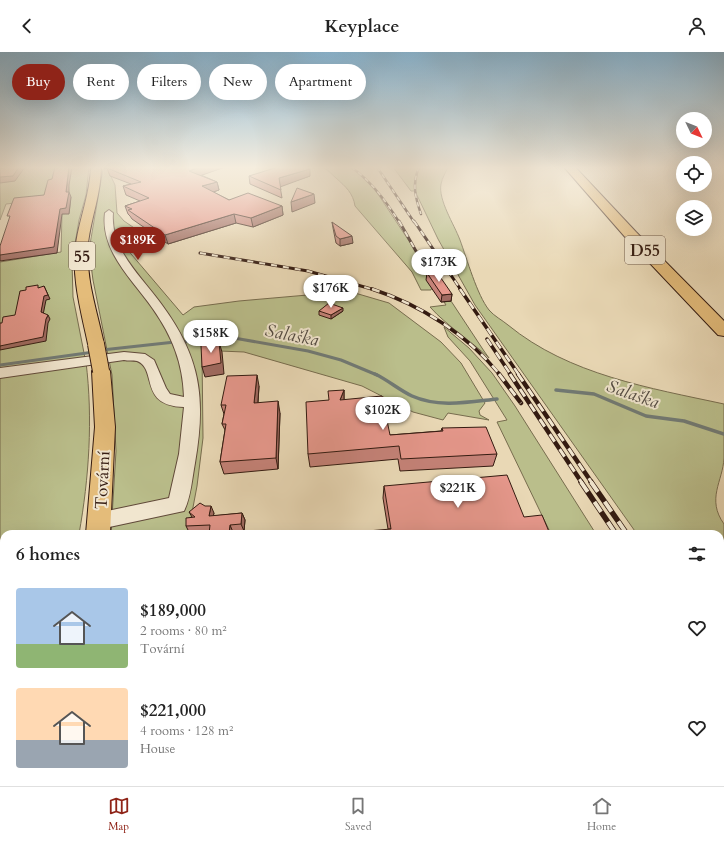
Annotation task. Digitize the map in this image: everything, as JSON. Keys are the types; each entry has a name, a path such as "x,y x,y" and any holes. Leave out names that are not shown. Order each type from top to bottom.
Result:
{"highway":[{"name":"D55","path":"600,201 724,331"},
{"name":"D55","path":"610,201 724,316"}],"main road":[{"name":"Tovární","path":"91,201 82,244 81,264 101,371 105,427 99,527"}],"street":[{"name":"Tovární","path":"99,527 177,505 189,447 192,402 189,369 182,348 175,335 116,249 108,227 109,213"},
{"path":"0,373 90,359 135,356 149,363 163,397 174,403 192,402"}],"green space":[{"path":"0,201 32,201 6,204 0,220"},
{"path":"70,201 84,201 79,220 72,262 73,297 85,358 0,370 0,262 61,252 62,214 69,213"},
{"path":"97,201 116,201 117,213 124,221 152,240 126,248 183,315 194,307 239,301 342,292 355,293 389,303 441,342 461,363 485,403 479,411 480,415 489,420 448,413 443,420 413,412 362,386 244,352 220,351 202,354 203,438 197,486 189,530 111,530 116,451 112,375 93,280 89,250"},
{"path":"354,201 383,201 434,282 431,290 421,290 412,272 355,206"},
{"path":"420,201 443,201 460,240 480,295 489,310 532,342 557,356 584,368 611,377 668,392 724,404 724,458 717,490 716,506 724,524 724,530 634,530 475,305 438,239"},
{"path":"451,301 489,358 430,307 446,305 444,302"},
{"path":"444,327 469,348 492,373 515,406 593,530 549,530 497,422 507,420 470,361 448,337"},
{"path":"86,362 89,405 89,448 80,530 0,530 0,375"}],"building":[{"path":"13,201 67,201 66,208 60,209 54,247 0,255 0,246 10,216 7,216"},
{"path":"139,201 270,201 282,206 251,218 234,214 165,235 128,210 132,209 125,206"},
{"path":"332,222 352,236 340,239 336,236"},
{"path":"434,268 452,294 442,295 427,273"},
{"path":"38,285 38,288 44,286 48,295 44,296 41,312 48,315 43,337 0,346 0,323 2,323 3,317 15,315 20,291 26,290 26,287"},
{"path":"329,303 343,308 331,315 319,311"},
{"path":"219,342 221,363 202,367 201,345"},
{"path":"257,375 254,403 278,401 276,458 220,462 226,424 222,424 226,405 221,405 227,376"},
{"path":"344,390 340,400 382,396 390,435 443,431 442,428 486,427 497,454 401,459 399,446 308,454 306,402 329,400 328,391"},
{"path":"507,475 524,517 542,515 548,530 379,530 391,529 384,486"},
{"path":"200,503 205,506 211,506 209,516 242,513 241,524 230,525 229,530 209,530 210,525 186,526 186,518 195,517 189,512"}],"waterway":[{"name":"Salaška","path":"181,342 234,338 308,351 341,360 376,375"},
{"name":"Salaška","path":"102,350 175,342"},
{"name":"Salaška","path":"0,365 94,352"},
{"name":"Salaška","path":"376,375 412,396 422,400 443,403 465,403 497,399"},
{"name":"Salaška","path":"556,390 594,394 646,416 684,421 724,434"}],"railway":[{"path":"385,201 399,222"},
{"path":"400,201 414,222"},
{"path":"417,201 421,214"},
{"path":"399,221 434,283"},
{"path":"414,221 461,290"},
{"path":"200,253 308,271 373,290"},
{"path":"460,289 519,375"},
{"path":"373,290 408,304 442,323 473,347 500,375"},
{"path":"487,339 511,375"},
{"path":"499,374 521,403"},
{"path":"510,374 582,483"},
{"path":"518,374 592,483"},
{"path":"581,482 613,530"},
{"path":"591,482 624,530"}]}
